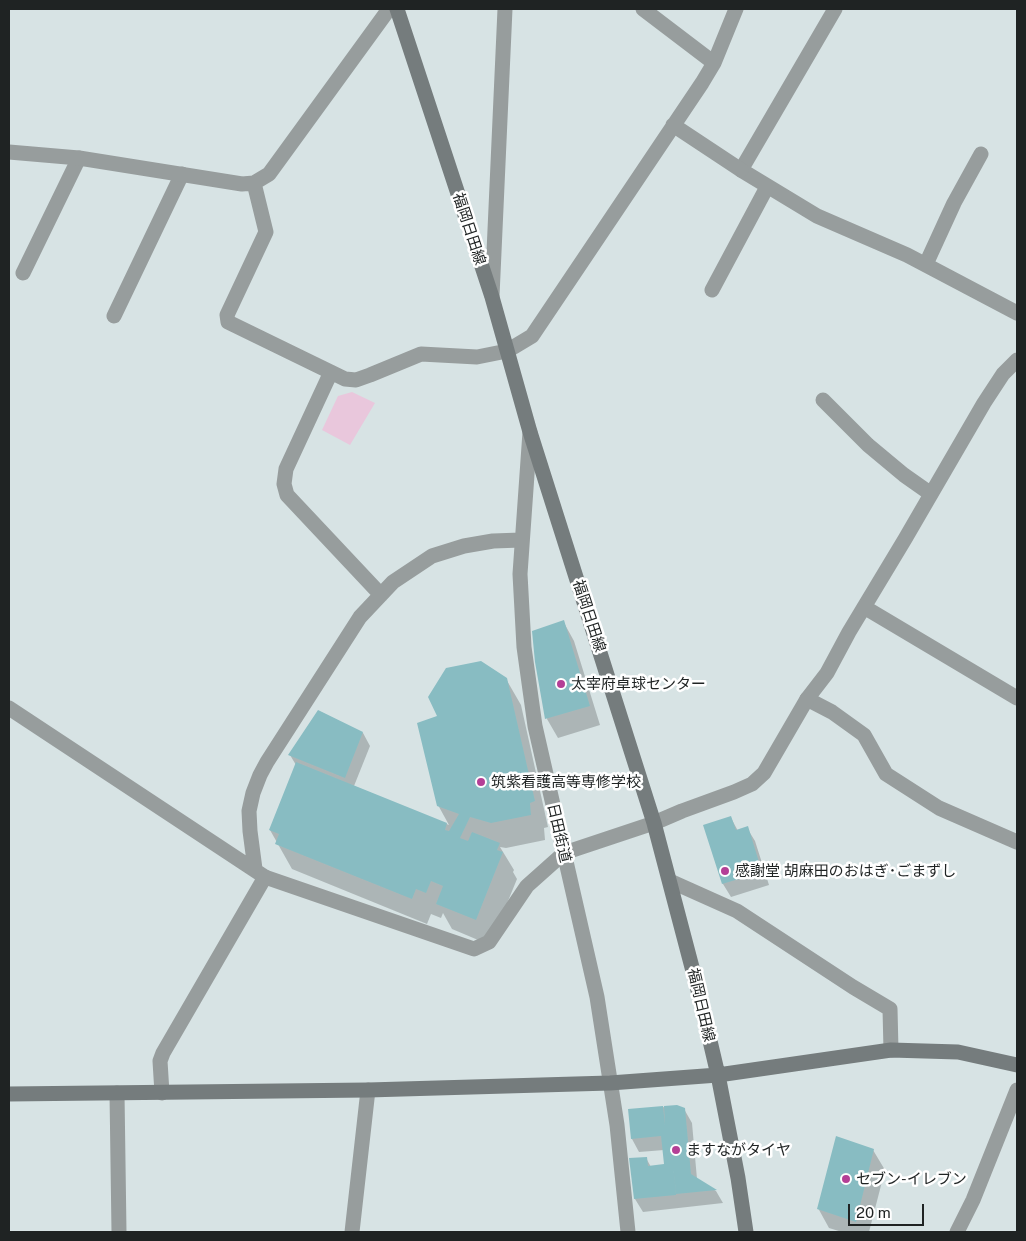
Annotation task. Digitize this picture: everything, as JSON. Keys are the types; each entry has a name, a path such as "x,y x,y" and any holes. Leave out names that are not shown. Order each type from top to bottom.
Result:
{"main road":[{"name":"福岡日田線","path":"397,9 492,297 530,432 654,823 718,1075 738,1178 746,1232"},
{"path":"9,1094 368,1090 610,1083 718,1075 891,1050 958,1052 1017,1066"}],"street":[{"path":"9,152 79,158 242,184 254,183 270,174 389,9"},
{"path":"492,297 505,9"},
{"path":"643,9 714,63"},
{"path":"254,183 266,232 227,315 228,322 345,379 356,380 421,354 477,357 507,351 532,336 702,83 714,63 736,9"},
{"path":"741,170 836,9"},
{"path":"673,125 741,170 817,216 907,254 1017,313"},
{"path":"926,264 954,203 981,154"},
{"path":"23,273 79,158"},
{"path":"114,316 182,174"},
{"path":"712,290 768,187"},
{"path":"9,708 260,873 474,949 489,942 527,886 564,853 654,823 752,784 764,773 806,699 827,673 984,403 1003,374 1017,360"},
{"path":"331,372 286,469 284,484 287,496 380,595"},
{"path":"823,400 868,445 904,475 931,494"},
{"name":"日田街道","path":"530,432 520,574 524,646 535,726 597,997 617,1125 628,1232"},
{"path":"162,1093 160,1061 163,1053 260,873 249,811 260,775 360,617 401,576 432,556 464,546 493,541 521,540"},
{"path":"864,607 1017,698"},
{"path":"806,699 832,712 864,735 886,774 939,808 1017,842"},
{"path":"670,881 737,911 890,1009 891,1050"},
{"path":"352,1232 368,1090"},
{"path":"958,1232 973,1200 1017,1090"},
{"path":"117,1093 119,1232"}],"shaded area":[{"path":"352,392 375,403 350,445 322,430 338,396"}],"building":[{"name":"太宰府卓球センター","path":"564,620 590,706 545,719 535,662 532,631"},
{"name":"筑紫看護高等専修学校","path":"481,661 507,678 535,801 530,803 531,815 491,823 470,817 460,838 468,841 472,832 500,843 497,850 503,852 476,920 436,904 443,886 431,881 426,893 416,889 412,899 275,844 279,834 269,830 296,762 447,823 445,830 449,831 459,814 437,806 417,723 437,716 428,697 446,668"},
{"path":"318,710 363,732 345,778 288,755"},
{"path":"731,816 736,830 748,826 762,872 722,884 703,825"},
{"path":"677,1105 685,1108 691,1174 717,1190 676,1194 673,1163 676,1195 634,1199 629,1158 647,1157 648,1166 664,1164 661,1136 631,1139 628,1109 663,1106 665,1125 664,1106"},
{"name":"セブン-イレブン","path":"836,1136 874,1149 856,1222 817,1209"}],"place":[{"name":"太宰府卓球センター","path":"561,684"},
{"name":"筑紫看護高等専修学校","path":"481,782"},
{"name":"感謝堂 胡麻田のおはぎ･ごまずし","path":"725,871"},
{"name":"ますながタイヤ","path":"676,1150"},
{"name":"セブン-イレブン","path":"846,1179"}]}
